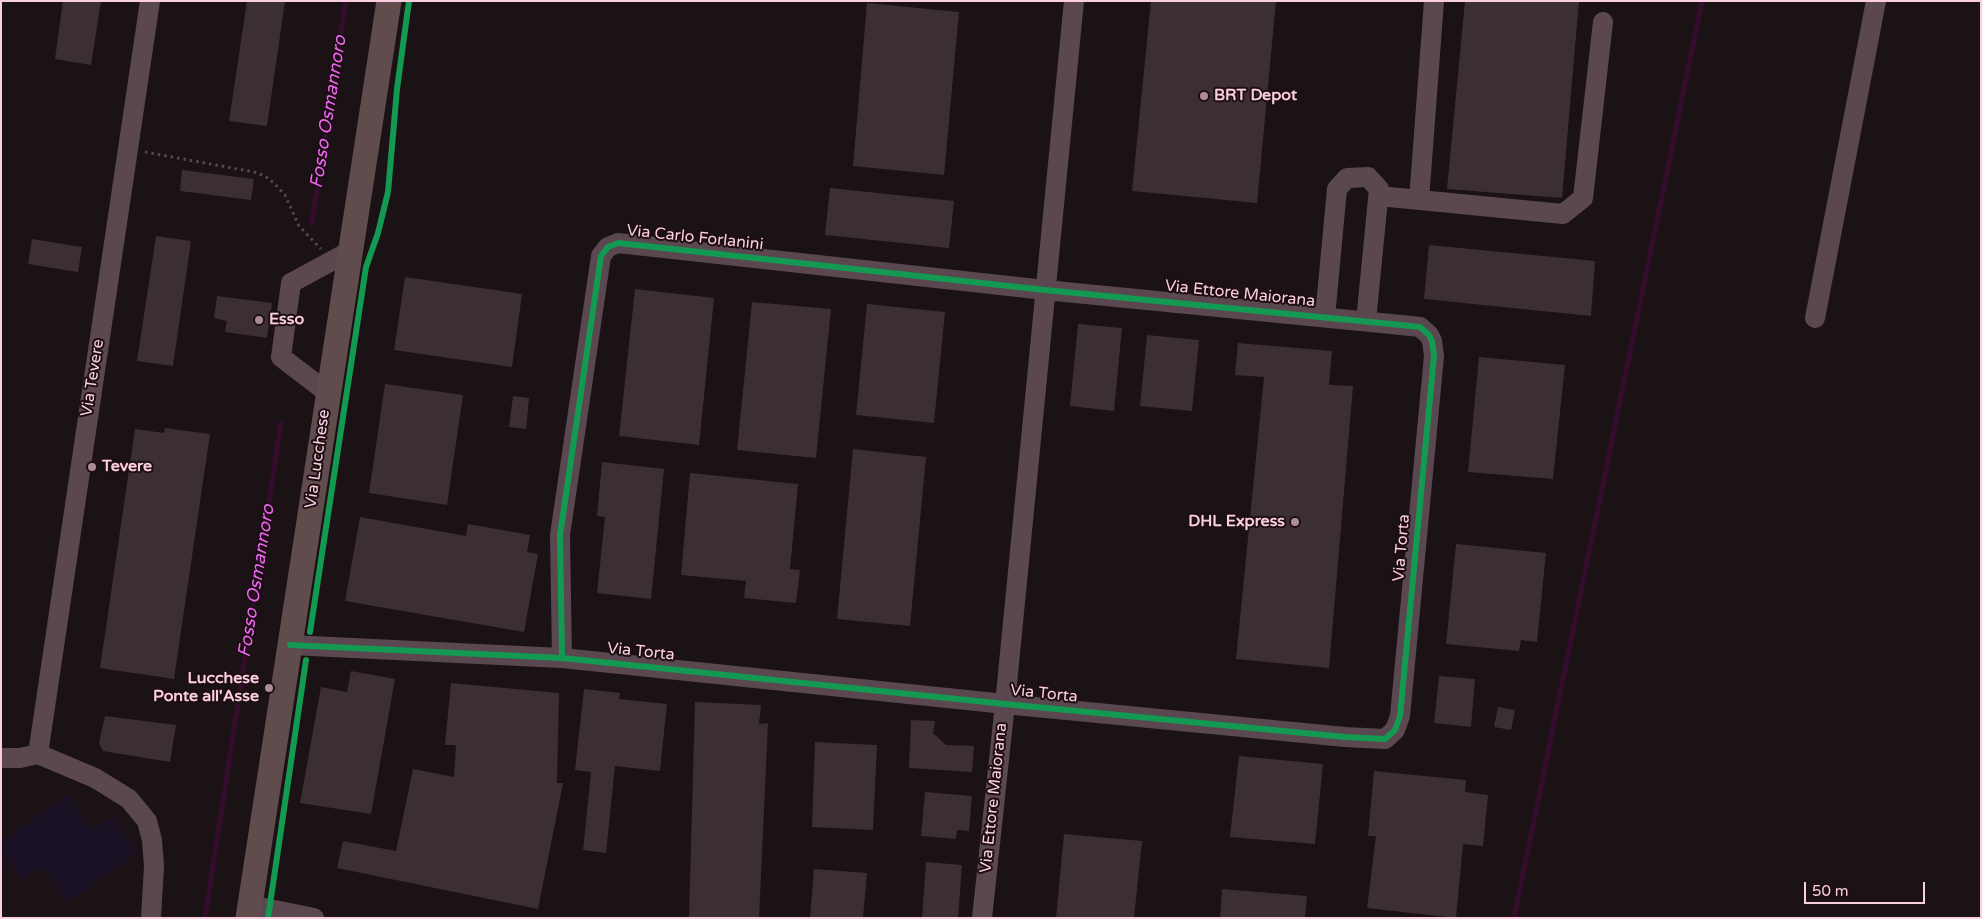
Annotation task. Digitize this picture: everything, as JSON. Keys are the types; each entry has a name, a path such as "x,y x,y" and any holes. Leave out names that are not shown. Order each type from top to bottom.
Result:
{"main road":[{"name":"Via Lucchese","path":"249,911 328,393 341,256 389,1"}],"street":[{"name":"Via Tevere","path":"38,754 150,1"},
{"name":"Via Ettore Maiorana","path":"982,918 1005,704 1074,1"},
{"path":"1419,200 1434,1"},
{"path":"1816,318 1876,1"},
{"path":"1366,321 1378,196 1563,214 1583,198 1602,22"},
{"name":"Via Ettore Maiorana","path":"1325,317 1338,189 1347,178 1368,177 1379,188 1378,196"},
{"name":"Via Carlo Forlanini","path":"562,658 560,534 601,256 608,247 618,243 1045,290"},
{"path":"328,393 281,357 291,283 341,256"},
{"name":"Via Ettore Maiorana","path":"1045,290 1366,321 1420,328 1429,336"},
{"name":"Via Torta","path":"290,645 562,658 1378,740 1390,736 1395,730 1400,716 1434,356 1434,349 1429,336"},
{"path":"1,758 20,758 38,754 95,778 129,799 147,821 152,840 154,866 151,918"},
{"path":"249,911 314,918"}],"path":[{"path":"127,149 254,172 265,176 285,195 300,226 341,256"}],"shaded area":[{"path":"67,794 93,830 112,817 137,853 68,903 43,867 23,881 1,851 1,842"}],"building":[{"path":"63,1 101,1 91,65 55,59"},
{"path":"247,1 285,1 267,126 229,121"},
{"name":"BRT Depot","path":"1151,1 1276,1 1257,203 1132,191"},
{"path":"1465,1 1579,1 1562,198 1447,189"},
{"path":"867,3 959,12 944,175 853,166"},
{"path":"182,170 254,179 251,200 180,191"},
{"path":"830,188 954,201 949,248 825,235"},
{"path":"156,236 191,241 173,366 137,361"},
{"path":"32,239 82,247 78,272 28,264"},
{"path":"1429,245 1595,261 1591,316 1424,299"},
{"path":"405,277 522,294 512,367 394,350"},
{"path":"635,289 714,298 699,445 619,436"},
{"path":"217,296 272,303 267,338 225,332 227,321 214,318"},
{"path":"752,302 831,309 816,458 737,450"},
{"path":"867,304 945,312 934,423 856,415"},
{"path":"1078,324 1122,328 1114,411 1070,406"},
{"path":"1147,335 1199,340 1192,411 1140,406"},
{"name":"DHL Express","path":"1238,343 1332,351 1329,385 1353,386 1329,668 1236,659 1264,377 1235,375"},
{"path":"1479,357 1565,365 1553,479 1468,472"},
{"path":"385,384 463,395 447,505 369,493"},
{"path":"513,396 529,398 526,429 509,427"},
{"path":"165,428 210,434 174,679 100,668 135,429 164,433"},
{"path":"853,449 926,457 910,626 837,619"},
{"path":"602,462 664,469 651,599 597,593 605,517 597,516"},
{"path":"690,473 798,484 790,569 800,570 796,603 744,598 746,581 681,575"},
{"path":"360,517 466,536 468,524 530,535 527,552 538,554 524,632 345,601"},
{"path":"1456,544 1546,553 1537,642 1521,640 1519,651 1446,644"},
{"path":"351,671 395,679 371,814 300,803 321,687 347,692"},
{"path":"1439,676 1475,679 1471,727 1434,723"},
{"path":"451,683 559,693 557,783 563,783 538,909 337,868 343,841 396,851 413,769 454,777 456,745 445,745"},
{"path":"584,689 620,693 619,699 667,704 660,771 615,766 606,853 583,850 591,772 575,770"},
{"path":"695,702 761,705 759,724 768,723 759,918 689,918"},
{"path":"1498,707 1515,710 1511,730 1494,727"},
{"path":"105,716 176,725 170,762 103,751 99,743"},
{"path":"911,720 935,721 933,733 946,745 974,746 972,772 909,768"},
{"path":"815,742 877,745 873,830 812,827"},
{"path":"1239,756 1323,764 1315,844 1230,837"},
{"path":"1374,771 1466,780 1465,792 1488,795 1483,846 1463,844 1456,918 1367,908 1376,836 1368,836"},
{"path":"925,792 972,796 969,831 957,830 956,839 921,836"},
{"path":"1064,834 1142,841 1134,918 1056,918"},
{"path":"926,862 962,865 958,918 922,918"},
{"path":"814,869 867,873 863,918 810,918"},
{"path":"1222,889 1307,896 1305,918 1220,918"}],"waterway":[{"name":"Fosso Osmannoro","path":"312,223 346,1"},
{"path":"1514,918 1702,1"},
{"name":"Fosso Osmannoro","path":"205,918 281,423"}],"cycle path":[{"path":"310,632 366,267 378,233 388,192 397,89 409,1"},
{"path":"290,645 562,658 1005,704 1345,737 1385,739 1395,730 1400,716 1434,356 1432,341 1429,335 1420,327 1045,290 618,243 608,247 601,256 560,535 562,658"},
{"path":"268,918 306,660"}],"place":[{"name":"BRT Depot","path":"1204,96"},
{"name":"Esso","path":"259,320"},
{"name":"Tevere","path":"92,467"},
{"name":"DHL Express","path":"1295,522"},
{"name":"Lucchese Ponte all'Asse","path":"269,688"}]}
